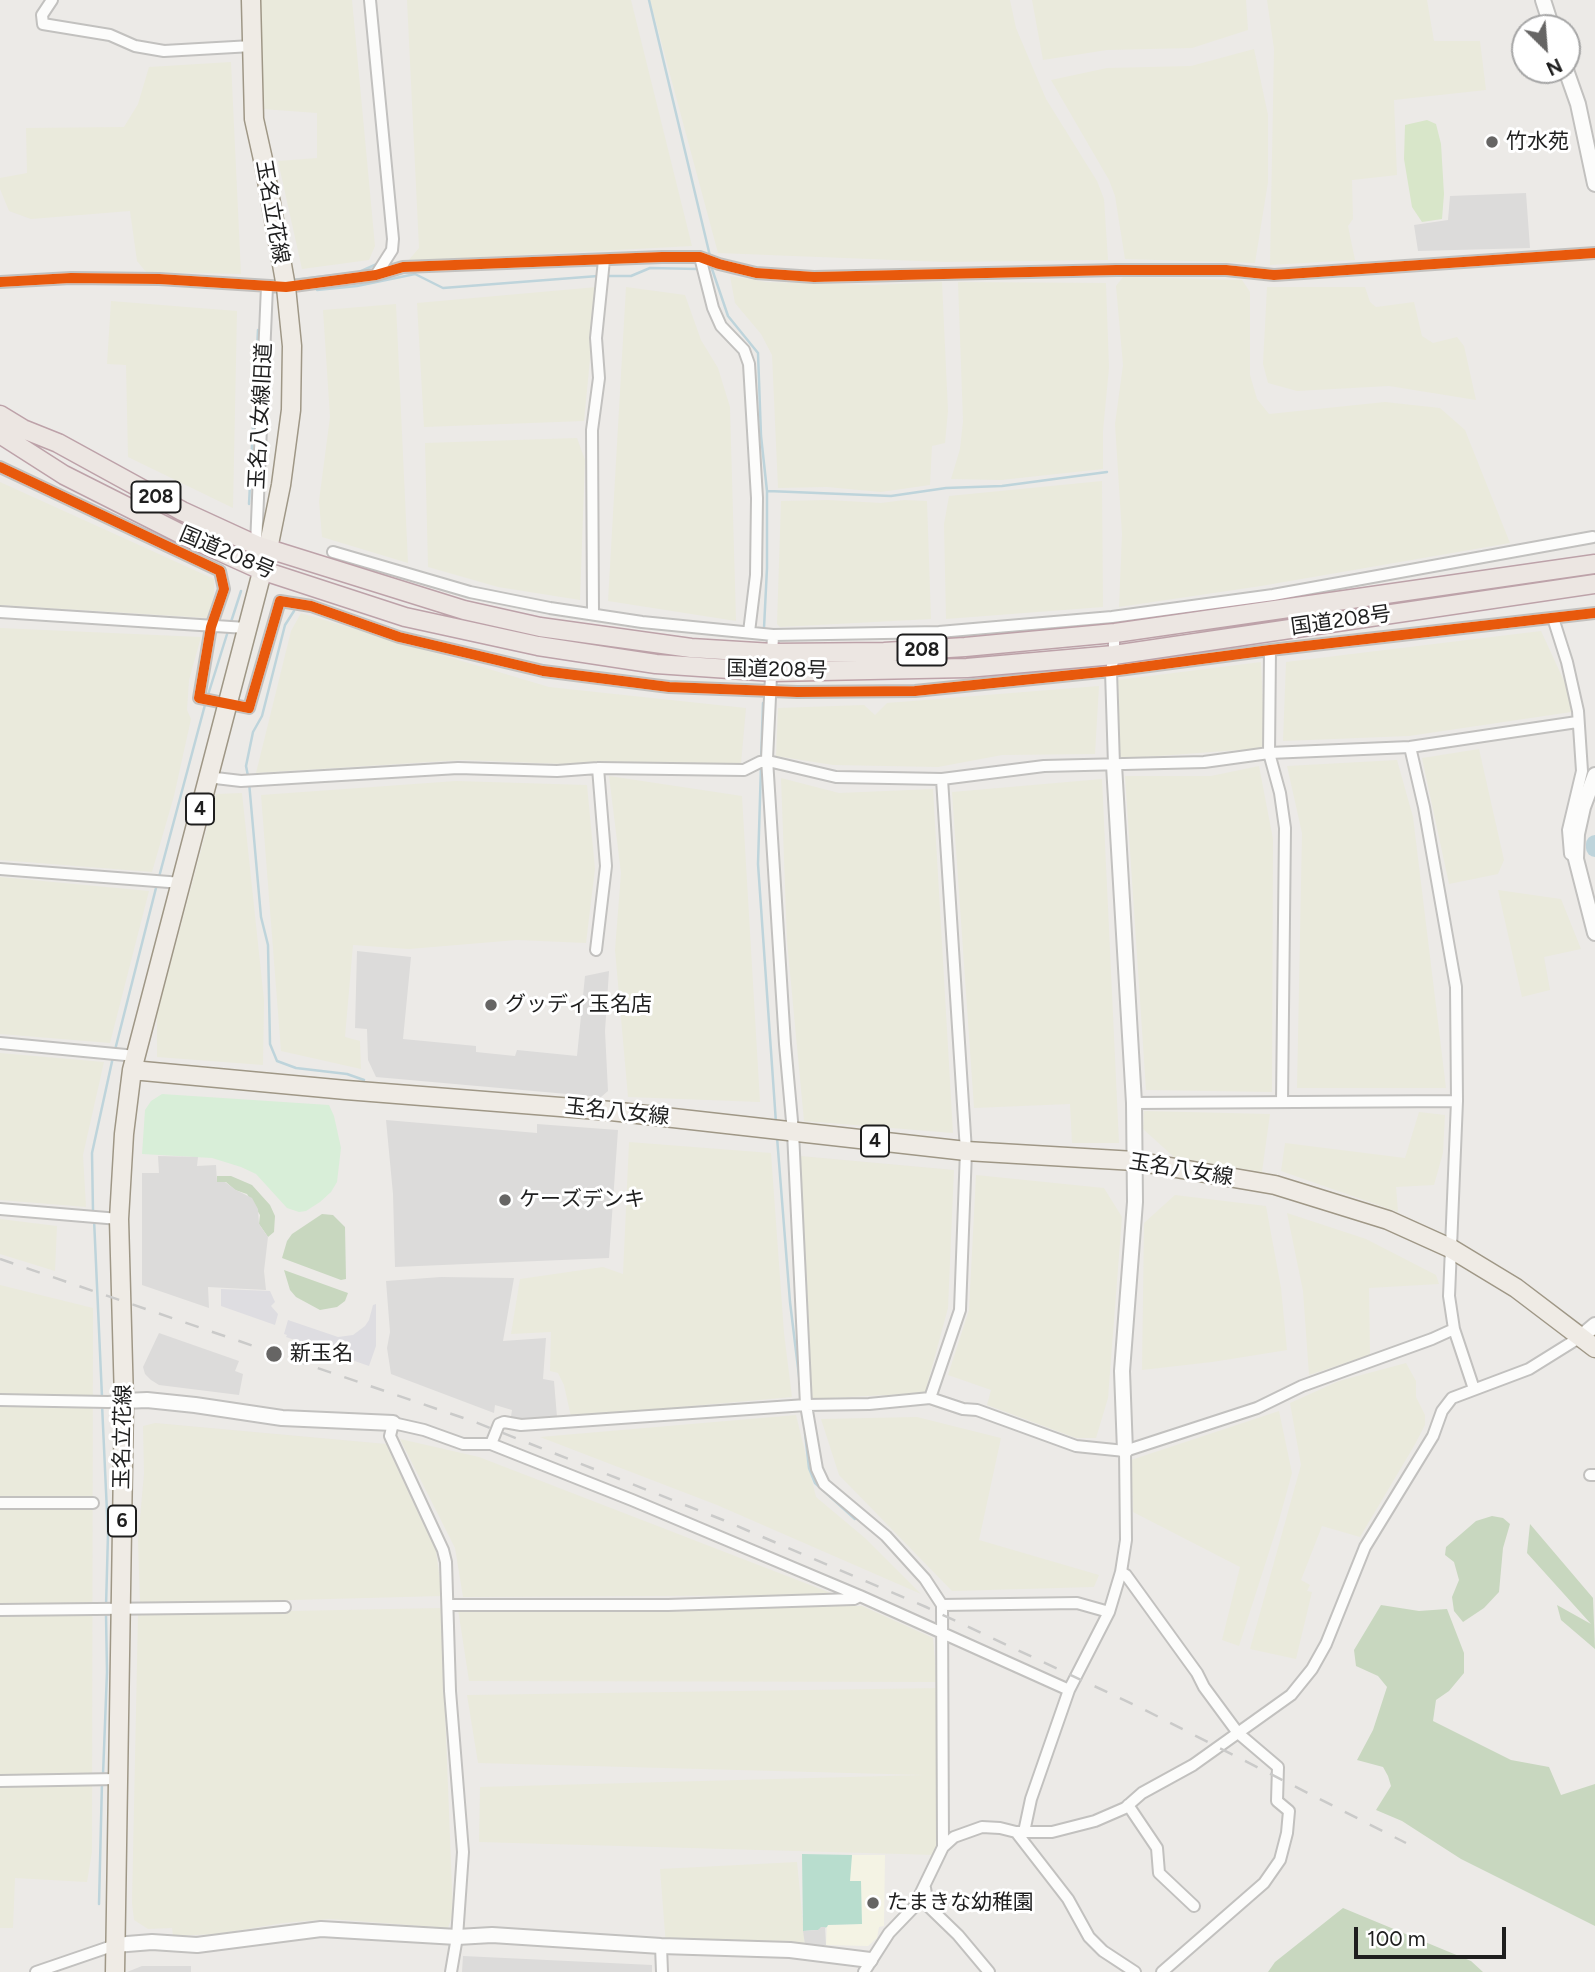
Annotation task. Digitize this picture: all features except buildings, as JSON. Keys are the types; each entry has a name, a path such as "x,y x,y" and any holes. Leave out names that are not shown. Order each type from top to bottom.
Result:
{"highway":[{"path":"0,406 58,443"},
{"name":"国道208号","path":"0,415 23,429 58,443 182,511 262,547 464,610 540,627 658,645 773,644 884,652 1595,564"},
{"name":"国道208号","path":"0,434 64,475 179,533 261,570 405,617 538,646 656,664 773,671 1112,663 1595,584"},
{"path":"0,444 64,475"}],"main road":[{"name":"玉名立花線","path":"251,0 254,119 286,287 292,346 291,410 281,485 262,547"},
{"name":"4","path":"130,1060 182,883 261,570 262,547"},
{"name":"玉名立花線","path":"115,1972 106,1779 120,1610 116,1402 119,1219 130,1060"},
{"name":"玉名八女線","path":"130,1060 966,1151 1135,1161 1275,1185 1388,1220 1450,1248 1591,1336"}],"street":[{"path":"52,0 42,15 43,23 63,29 110,35 135,46 164,51 252,46"},
{"path":"370,0 393,239 392,250 376,275"},
{"path":"1571,84 1578,104 1595,184"},
{"path":"0,282 71,278 159,279 286,287 376,275 403,267 703,258 756,272 814,277 1116,270 1226,270 1274,275 1595,253"},
{"path":"703,258 713,308 721,326 744,351 749,364 757,498 756,575 748,632"},
{"path":"593,614 592,430 599,378 597,338 604,260"},
{"name":"玉名八女線旧道","path":"262,547 267,286"},
{"path":"0,467 220,571 224,589 211,627 199,698 249,708 281,601 311,606 399,637 543,671 669,687 771,691 915,691 1112,663 1270,650 1595,613"},
{"path":"1020,1832 1069,1690 1108,1612 1121,1572 1126,1540 1122,1371 1135,1202 1135,1161 1114,765 1114,625 1594,538"},
{"path":"36,1972 115,1945 152,1942 197,1945 321,1930 457,1937 492,1935 661,1946 790,1950 866,1969 889,1933 914,1907 943,1847 942,1605 925,1579 886,1536 824,1484 817,1469 806,1405 793,1132 781,990 768,761 773,644 748,632 642,622 550,608 471,592 333,552"},
{"path":"0,612 246,628"},
{"path":"1553,618 1578,711 1582,771 1568,830 1570,854 1576,859"},
{"path":"1270,650 1269,753 1280,793 1284,828 1282,1102"},
{"path":"207,777 241,781 458,768 557,771 598,768 744,770 768,761 836,777 942,779 1044,766 1204,762 1269,753 1410,747 1577,722"},
{"path":"1410,747 1424,807 1456,987 1457,1101 1448,1296 1454,1329 1474,1389"},
{"path":"596,950 606,866 598,768"},
{"path":"1595,775 1583,807 1577,834 1576,859 1595,933"},
{"path":"930,1398 960,1310 966,1151 942,779"},
{"path":"0,869 182,883"},
{"path":"0,1043 107,1053 130,1060"},
{"path":"1133,1103 1457,1101"},
{"path":"0,1209 119,1219"},
{"path":"491,1444 499,1424 505,1422 521,1425 930,1398 963,1409 977,1410 1076,1446 1125,1451 1257,1408 1302,1386 1454,1329"},
{"path":"943,1847 954,1837 982,1827 1020,1832 1052,1832 1095,1821 1128,1805 1142,1793 1193,1765 1291,1695 1312,1669 1337,1619 1365,1547 1433,1436 1442,1411 1452,1398 1529,1369 1591,1336"},
{"path":"0,1400 116,1402 147,1399 282,1418 393,1423 424,1430 463,1444 491,1444 645,1505 860,1596 1069,1690"},
{"path":"393,1423 390,1436 443,1550 449,1605 450,1691 463,1852 457,1937 451,1972"},
{"path":"0,1503 93,1503"},
{"path":"1121,1572 1126,1575 1238,1733 1278,1767 1277,1801 1289,1811 1280,1860 1264,1882 1162,1972"},
{"path":"449,1605 668,1605 854,1599 860,1596"},
{"path":"942,1605 1077,1603 1108,1612"},
{"path":"0,1610 285,1607"},
{"path":"0,1781 106,1779"},
{"path":"1128,1805 1157,1848 1159,1873 1194,1906"},
{"path":"1020,1832 1068,1899 1089,1937 1103,1951 1135,1972"},
{"path":"925,1888 928,1906 958,1935 989,1972"},
{"path":"661,1946 662,1972"}],"shaded area":[{"path":"256,0 352,0 375,246 369,260 302,269 278,161 317,158 317,113 262,109"},
{"path":"407,0 631,0 692,246 408,261 419,248"},
{"path":"650,0 1010,0 1016,28 1046,99 1097,181 1104,199 1108,260 945,262 718,253"},
{"path":"1032,0 1246,0 1248,30 1192,48 1107,50 1043,60"},
{"path":"1267,0 1427,0 1434,41 1480,41 1486,90 1394,100 1397,175 1352,180 1353,219 1348,226 1355,260 1270,265 1274,49"},
{"path":"1254,49 1268,115 1268,182 1255,263 1125,259 1115,196 1109,180 1051,80 1107,68 1191,66"},
{"path":"231,62 241,274 146,272 137,261 130,211 31,219 9,211 0,189 0,178 27,173 26,128 124,127 138,104 149,67"},
{"path":"1526,193 1530,248 1418,251 1414,225 1448,220 1450,196"},
{"path":"730,276 766,282 874,285 942,282 948,411 945,443 932,446 930,485 881,492 827,487 778,488 772,355 761,334 735,303"},
{"path":"1123,277 1242,280 1250,292 1250,375 1257,399 1269,414 1385,402 1440,408 1465,430 1510,543 1261,586 1119,607 1122,534 1115,424 1123,365 1116,286"},
{"path":"958,282 1106,283 1109,368 1103,431 1103,469 1001,480 951,479 960,449 963,421"},
{"path":"597,287 584,421 424,427 417,303"},
{"path":"626,287 685,295 701,340 718,368 730,407 736,621 608,601"},
{"path":"1267,287 1365,287 1370,302 1376,307 1414,302 1422,336 1433,343 1457,337 1464,346 1476,400 1389,386 1297,391 1268,383 1263,364"},
{"path":"111,301 237,311 233,508 128,457 126,365 107,364"},
{"path":"396,304 408,563 322,537 319,501 330,417 323,310"},
{"path":"577,438 585,460 580,600 498,587 428,567 425,443"},
{"path":"1102,481 1103,607 946,619 944,524 949,496"},
{"path":"0,482 214,579 214,595 207,618 0,605"},
{"path":"781,501 881,503 927,501 931,619 780,627 777,624"},
{"path":"301,613 549,687 746,708 741,763 588,765 462,760 256,773 291,631"},
{"path":"0,628 201,637 189,680 187,710 191,719 174,796 152,872 0,860"},
{"path":"1541,631 1578,711 1409,736 1283,741 1286,662"},
{"path":"1261,662 1265,748 1119,759 1118,680"},
{"path":"1099,686 1095,754 1002,755 938,767 833,765 776,756 778,708 864,705 875,715 887,703"},
{"path":"1479,749 1504,860 1498,874 1449,884 1422,758"},
{"path":"1397,760 1413,817 1446,1088 1297,1088 1302,833 1287,766"},
{"path":"1259,766 1273,839 1272,1092 1146,1090 1125,776 1211,776"},
{"path":"609,776 742,796 760,1102 628,1097 615,950 621,873"},
{"path":"781,778 839,793 933,789 953,1133 804,1121 787,941"},
{"path":"1102,779 1119,1143 1072,1143 1070,1104 974,1108 952,792"},
{"path":"456,781 587,785 595,869 586,943 517,940 409,949 353,945 345,1037 360,1041 361,1069 281,1051 261,795"},
{"path":"242,793 264,1000 263,1065 157,1057 157,1015 216,794"},
{"path":"0,877 149,891 110,1043 0,1034"},
{"path":"1498,890 1561,899 1581,949 1544,957 1550,990 1522,997"},
{"path":"357,951 411,957 403,1039 476,1046 476,1052 515,1056 517,1050 577,1056 585,976 609,971 605,1031 608,1091 601,1097 376,1077 368,1060 367,1029 355,1028"},
{"path":"0,1053 104,1062 83,1155 86,1207 0,1200"},
{"path":"1144,1111 1270,1114 1262,1172 1174,1157 1143,1129"},
{"path":"1419,1112 1445,1115 1443,1153 1434,1185 1396,1187 1398,1212 1281,1171 1285,1143 1405,1158"},
{"path":"386,1120 537,1133 537,1124 618,1130 609,1258 395,1267 393,1194"},
{"path":"629,1142 771,1153 784,1333 792,1397 571,1417 564,1385 558,1373 550,1371 551,1332 511,1334 520,1279 603,1267 623,1274"},
{"path":"158,1156 198,1157 197,1166 216,1165 217,1182 225,1182 252,1198 258,1209 259,1224 268,1237 264,1271 266,1290 208,1287 209,1308 142,1285 142,1173 159,1173"},
{"path":"800,1156 954,1170 948,1308 925,1393 811,1399"},
{"path":"976,1175 1104,1188 1122,1217 1108,1398 1096,1438 1076,1438 987,1405 991,1390 948,1375 969,1310"},
{"path":"1175,1195 1266,1206 1281,1288 1287,1350 1142,1370 1144,1223"},
{"path":"1287,1213 1366,1239 1436,1275 1439,1284 1369,1288 1370,1355 1309,1375 1303,1291"},
{"path":"0,1219 57,1226 55,1271 0,1254"},
{"path":"441,1277 514,1278 503,1341 546,1338 543,1379 554,1381 557,1417 510,1423 512,1410 495,1405 494,1413 391,1374 387,1348 390,1332 386,1281"},
{"path":"0,1285 93,1308 92,1852 87,1882 15,1878 13,1928 0,1928"},
{"path":"221,1289 270,1291 275,1302 271,1306 278,1314 275,1325 221,1306"},
{"path":"376,1304 376,1346 369,1366 286,1337 284,1334 288,1320 338,1337 353,1335 365,1326 373,1305"},
{"path":"159,1333 239,1361 235,1371 243,1374 239,1395 159,1385 151,1380 143,1367"},
{"path":"1406,1363 1416,1381 1416,1397 1425,1415 1425,1425 1414,1446 1360,1537 1322,1526 1301,1580 1310,1585 1307,1591 1312,1592 1296,1659 1250,1649 1301,1465 1290,1403 1339,1381"},
{"path":"1279,1411 1292,1473 1239,1646 1222,1640 1240,1567 1133,1512 1131,1460"},
{"path":"796,1415 816,1497 865,1538 921,1594 717,1505 540,1437"},
{"path":"917,1417 1001,1438 979,1540 1099,1575 1094,1587 952,1591 839,1475 821,1419"},
{"path":"155,1423 386,1444 436,1551 442,1596 140,1604 138,1540 144,1474 143,1426"},
{"path":"400,1439 479,1457 836,1595 463,1597 455,1548"},
{"path":"862,1606 933,1638 937,1682 469,1681 458,1609"},
{"path":"441,1608 453,1914 448,1928 330,1919 283,1923 218,1934 173,1936 172,1928 148,1929 134,1920 132,1903 138,1614"},
{"path":"943,1688 943,1775 936,1855 479,1842 480,1787 924,1775 478,1763 467,1695"},
{"name":"たまきな幼稚園","path":"852,1855 885,1855 884,1926 879,1927 877,1938 868,1946 826,1945 827,1925 861,1924 849,1881"},
{"path":"797,1862 805,1945 666,1946 660,1869"},
{"path":"825,1927 826,1945 805,1945 803,1931 818,1930"},
{"path":"463,1956 652,1965 652,1972 462,1972"},
{"path":"142,1966 191,1966 191,1972 127,1972"}],"green space":[{"path":"1427,120 1436,124 1441,144 1444,194 1442,219 1422,222 1412,207 1404,159 1405,125"},
{"path":"162,1094 329,1105 341,1148 337,1182 320,1202 306,1211 299,1212 287,1208 256,1174 241,1167 212,1158 142,1154 145,1110 151,1101"},
{"path":"217,1176 231,1176 252,1185 270,1205 275,1216 274,1232 268,1237 259,1224 260,1215 247,1194 235,1190 226,1182 217,1183"},
{"path":"322,1214 333,1215 345,1227 346,1279 341,1280 282,1258 292,1234"},
{"path":"284,1270 348,1293 345,1301 337,1307 320,1310 296,1297 290,1290"},
{"path":"1492,1516 1503,1518 1510,1524 1503,1548 1499,1592 1484,1608 1463,1622 1454,1611 1452,1597 1459,1580 1454,1562 1445,1555 1446,1547 1476,1521"},
{"path":"1530,1524 1593,1598 1595,1649 1561,1620 1557,1605 1591,1624 1527,1553"},
{"path":"1381,1605 1419,1611 1447,1609 1464,1653 1464,1673 1449,1691 1436,1700 1433,1721 1511,1760 1549,1767 1561,1795 1595,1784 1595,1926 1461,1859 1402,1821 1376,1810 1391,1786 1388,1776 1383,1767 1357,1760 1373,1730 1387,1687 1378,1676 1356,1666 1354,1650"},
{"path":"802,1854 852,1855 850,1881 861,1881 862,1924 828,1925 818,1930 803,1931"},
{"path":"1343,1908 1471,1961 1483,1972 1268,1972 1275,1962"}],"waterway":[{"path":"649,0 710,256"},
{"path":"292,280 359,272 377,264"},
{"path":"711,266 728,316 758,353 761,436 767,491 764,628"},
{"path":"605,276 631,276 650,268 698,269"},
{"path":"317,290 357,286 415,274 443,288 598,276"},
{"path":"249,504 258,330"},
{"path":"768,491 891,496 946,488 1002,486 1107,472"},
{"path":"230,625 241,591"},
{"path":"248,776 246,766 253,732 262,716 285,625 294,611"},
{"path":"208,695 228,631"},
{"path":"159,877 206,701"},
{"path":"761,760 763,703"},
{"path":"761,766 758,864 776,1123"},
{"path":"249,782 261,917 268,945 270,1044 277,1061 296,1068 347,1074 364,1080"},
{"path":"115,1050 157,884"},
{"path":"93,1212 92,1153 113,1057"},
{"path":"777,1137 790,1302 800,1384"},
{"path":"94,1219 102,1397"},
{"path":"102,1404 108,1534 106,1607"},
{"path":"805,1433 809,1468 815,1483 855,1519"},
{"path":"103,1775 106,1614"},
{"path":"99,1904 102,1782"}],"railway":[{"path":"0,1259 475,1422 723,1520 926,1607 1143,1709 1406,1843"}],"cycle path":[{"path":"0,282 71,278 159,279 286,287 376,275 403,267 662,257 700,257 756,273 814,277 1116,270 1226,270 1274,275 1595,253"},
{"path":"0,467 220,571 224,589 211,627 199,698 249,708 280,601 311,606 399,637 543,671 669,687 797,692 915,691 1111,671 1595,613"}],"place":[{"name":"竹水苑","path":"1492,142"},
{"name":"グッディ玉名店","path":"491,1005"},
{"name":"ケーズデンキ","path":"505,1200"},
{"name":"新玉名","path":"274,1354"},
{"name":"たまきな幼稚園","path":"873,1903"}]}
